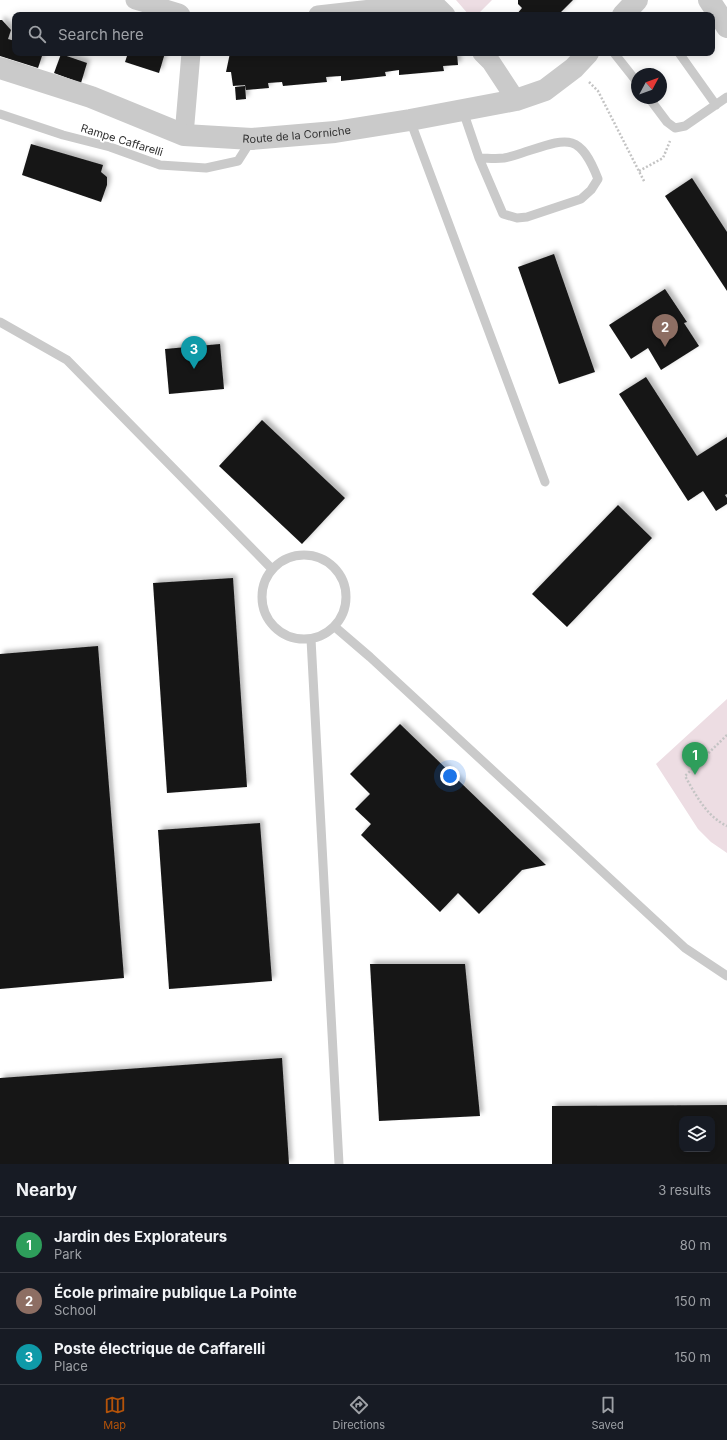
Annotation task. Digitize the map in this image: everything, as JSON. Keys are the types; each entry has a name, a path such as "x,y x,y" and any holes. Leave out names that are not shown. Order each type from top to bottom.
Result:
{"street":[{"path":"135,0 176,12"},
{"path":"626,12 637,0"},
{"path":"709,0 727,26"},
{"path":"358,12 437,6"},
{"path":"184,134 191,56"},
{"path":"485,56 491,62 516,100"},
{"name":"Route de la Corniche","path":"0,68 91,97 184,134 252,139 335,132 463,111 516,100 545,90 581,60"}],"lane":[{"path":"616,56 631,74"},
{"path":"681,56 716,105"},
{"path":"654,104 667,122 675,128 685,126 727,97"},
{"path":"463,111 479,158 503,214 517,218 526,218 580,199 591,190 598,180 593,166 581,147 569,141 556,142 504,158 479,158"},
{"name":"Rampe Caffarelli","path":"0,114 63,135 110,147 160,165 206,168 238,161 252,139"},
{"path":"410,120 544,482"},
{"path":"0,322 67,360 272,569"},
{"path":"300,554 315,556 333,566 342,578 347,596 343,614 335,627 325,634 312,639 296,639 282,634 271,624 264,611 261,596 264,582 272,569 285,559 300,554"},
{"path":"335,627 685,948 727,976"},
{"path":"312,639 339,1164"}],"path":[{"path":"581,60 645,183"},
{"path":"639,171 663,158"},
{"path":"727,735 685,776 702,805 722,824 727,826"}],"shaded area":[{"path":"456,0 492,0 480,12 466,12"},
{"path":"727,699 727,853 711,842 698,829 656,764"}],"building":[{"path":"518,0 573,0 561,12 519,12 522,8 518,4"},
{"path":"0,20 2,20 11,30 8,39 12,40 12,56 42,56 38,68 0,56"},
{"path":"60,56 67,56 87,63 81,83 54,73"},
{"path":"127,56 164,56 159,73 125,62"},
{"path":"229,56 457,56 458,65 443,66 444,71 399,75 399,70 385,72 386,76 341,81 341,76 326,77 327,82 283,86 282,82 268,83 269,88 246,90 245,85 233,86 231,72 226,72"},
{"path":"245,86 246,99 236,100 235,87"},
{"path":"31,144 103,165 101,172 107,177 107,185 101,202 22,175"},
{"path":"692,178 727,232 727,291 665,196"},
{"path":"554,254 595,372 559,384 518,267"},
{"path":"665,289 687,322 684,323 699,346 661,370 648,348 631,359 609,325"},
{"path":"220,344 224,389 169,394 165,349"},
{"path":"646,377 697,456 727,437 727,494 725,495 727,498 727,504 716,511 703,491 688,501 619,394"},
{"path":"262,420 345,498 302,544 219,466"},
{"path":"618,505 652,538 567,627 532,594"},
{"path":"233,578 247,787 167,793 153,583"},
{"path":"98,646 124,978 0,989 0,654"},
{"path":"400,724 546,865 522,870 479,914 458,893 440,912 361,835 371,824 355,809 370,794 350,774"},
{"path":"260,823 272,981 169,989 158,830"},
{"path":"370,964 465,964 480,1116 379,1121"},
{"path":"282,1058 289,1164 0,1164 0,1078"},
{"path":"727,1105 727,1164 552,1164 552,1106"}],"place":[{"name":"École primaire publique La Pointe","path":"665,347"},
{"name":"Poste électrique de Caffarelli","path":"194,369"},
{"name":"Jardin des Explorateurs","path":"695,775"}]}
